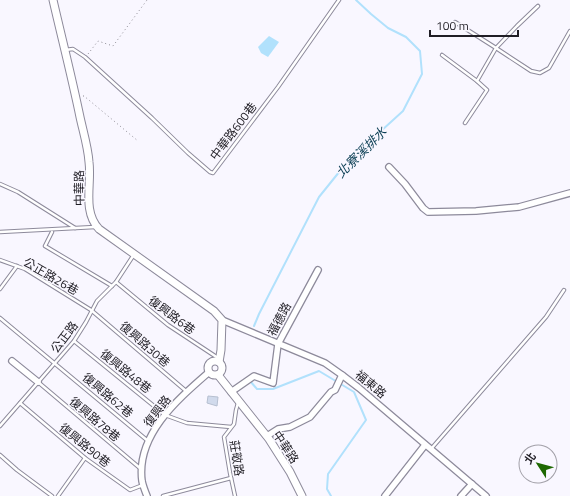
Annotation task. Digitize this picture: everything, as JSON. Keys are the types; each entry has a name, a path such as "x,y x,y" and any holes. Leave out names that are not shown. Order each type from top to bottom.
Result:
{"street":[{"name":"中華路","path":"53,0 76,97 89,161 90,175 88,199 90,216 96,227"},
{"path":"389,167 428,212 476,211 519,207 570,193"},
{"path":"96,227 214,311 222,320 219,361 222,368 218,375 213,376 208,373 207,367 210,362 219,361"},
{"name":"福德路","path":"231,392 254,376 273,383 278,344 318,270"},
{"name":"福東路","path":"222,320 325,363 340,380 359,388 486,496"},
{"path":"12,361 38,382"},
{"name":"復興路","path":"147,496 143,485 141,469 143,456 156,426 186,391 208,373"},
{"name":"中華路","path":"218,375 267,436 290,472 302,496"},
{"path":"267,436 278,429 290,427 310,417 331,392 335,390 340,380"},
{"path":"385,496 425,444"},
{"path":"461,496 472,484"}],"lane":[{"name":"中華路600巷","path":"65,50 73,49 85,57 188,153 213,173 278,87 339,0"},
{"path":"477,81 496,48 538,6"},
{"path":"455,22 531,70 540,73 549,68 570,31"},
{"path":"442,55 487,90 465,123"},
{"path":"0,184 18,192 76,228"},
{"path":"0,232 96,227"},
{"path":"52,232 45,246 112,286"},
{"name":"公正路","path":"1,424 74,341 97,301 116,282 134,254"},
{"name":"公正路26巷","path":"0,260 24,269 92,310"},
{"path":"0,289 18,266"},
{"name":"復興路6巷","path":"116,282 168,325 219,361"},
{"path":"431,449 546,317 564,290"},
{"name":"復興路30巷","path":"92,310 186,391"},
{"name":"復興路62巷","path":"0,318 149,441"},
{"name":"復興路48巷","path":"74,341 165,414 187,423 231,427"},
{"name":"復興路78巷","path":"38,382 141,469"},
{"name":"莊敬路","path":"235,496 224,436 234,424 239,401"},
{"name":"復興路90巷","path":"20,403 85,458 130,490 143,485"},
{"path":"0,455 17,470 52,496"},
{"path":"58,496 85,458"},
{"path":"163,496 231,478"}],"path":[{"path":"85,57 98,41 113,46 146,0"},
{"path":"76,97 84,96 138,141"}],"water":[{"path":"269,36 279,42 268,57 261,53 258,47"}],"building":[{"path":"208,396 218,397 217,406 207,403"}],"waterway":[{"name":"北寮溪排水","path":"254,326 319,197 348,161 403,111 422,74 420,51 406,37 388,28 356,0"},
{"name":"北寮溪排水","path":"250,381 257,389 273,389 319,371 354,392 366,420 328,474 327,489 331,496"}]}
